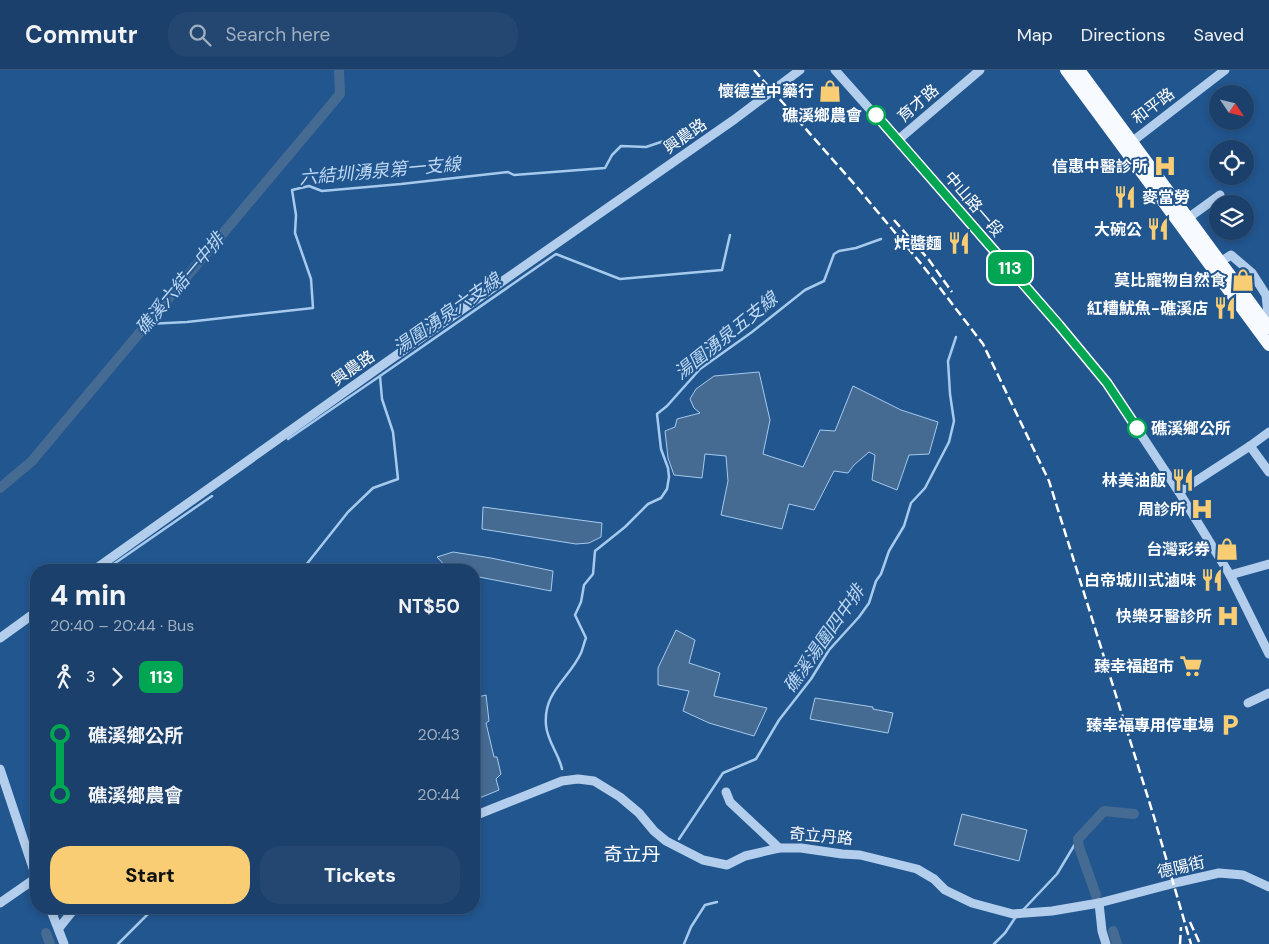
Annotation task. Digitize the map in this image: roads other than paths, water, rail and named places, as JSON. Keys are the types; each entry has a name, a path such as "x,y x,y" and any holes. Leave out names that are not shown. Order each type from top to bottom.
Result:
{"main road":[{"path":"1066,70 1128,145 1241,299 1263,325 1269,345"},
{"path":"1079,70 1128,145"}],"street":[{"name":"興農路","path":"102,564 390,359 712,136 800,70"},
{"name":"中山路一段","path":"835,70 1046,310 1107,383 1230,576 1269,654"},
{"name":"育才路","path":"898,140 980,70"},
{"name":"和平路","path":"1128,145 1225,70"},
{"path":"1184,221 1209,203"},
{"path":"1216,264 1231,255 1252,273 1266,295 1268,314 1263,325"},
{"path":"1241,299 1260,286"},
{"path":"1178,492 1269,432"},
{"path":"1250,446 1269,472"},
{"path":"1230,576 1269,564"},
{"path":"0,638 30,616"},
{"path":"1248,704 1269,693"},
{"path":"0,769 30,859"},
{"name":"奇立丹路","path":"480,814 562,781 578,779 594,781 639,813 654,831 666,841 703,860 727,865 745,856 778,848 801,848 860,855 917,869 934,879 945,890 972,902 1013,914 1052,911 1099,903"},
{"path":"726,792 730,802 778,848"},
{"name":"德陽街","path":"1099,903 1219,873 1243,875 1269,887"},
{"path":"0,903 30,881"},
{"path":"1099,903 1102,931 1106,944"},
{"path":"53,914 64,944"},
{"path":"59,928 70,914"}],"water":[{"path":"759,372 770,420 763,454 803,467 820,430 835,431 853,386 901,410 938,422 929,454 909,455 897,490 872,480 875,455 869,452 848,473 834,471 814,510 789,504 782,529 721,515 728,481 726,456 705,454 702,478 674,475 668,458 665,431 675,427 677,419 700,413 694,408 690,399 696,389 714,376"},
{"path":"483,507 602,523 601,537 589,543 576,544 482,529"},
{"path":"453,552 553,571 551,591 480,577 480,564 443,564 437,557"},
{"path":"676,630 695,640 689,663 720,673 714,696 767,708 754,736 709,723 683,711 689,691 658,685 658,668"},
{"path":"486,695 489,721 486,723 494,757 497,757 501,774 496,779 499,790 480,798 480,696"},
{"path":"815,698 873,707 873,709 893,713 888,733 810,719"},
{"path":"962,814 1027,830 1019,861 954,845"}],"waterway":[{"name":"礁溪六結一中排","path":"0,488 32,461 340,94 339,70"},
{"name":"六結圳湧泉第一支線","path":"148,324 187,322 313,308 311,279 295,233 296,215 292,190 309,186 322,191 508,172 514,175 605,168 612,155 621,146 646,147 682,135"},
{"name":"湯圍湧泉六支線","path":"307,564 348,512 373,488 398,479 393,432 382,399 380,376 556,254 620,279 722,270 730,235"},
{"name":"湯圍湧泉五支線","path":"562,769 547,731 546,713 558,686 581,653 586,638 575,615 581,602 584,585 593,574 595,551 625,527 648,504 661,498 667,489 668,468 661,449 657,414 667,406 700,369 752,332 805,290 824,281 834,254 881,239"},
{"name":"礁溪湯圍四中排","path":"679,839 723,773 756,759 779,720 811,679 829,650 869,603 889,551 904,526 911,503 925,488 949,442 954,421 948,361 956,337"},
{"path":"288,439 380,376"},
{"path":"114,564 212,496"},
{"path":"1096,895 1078,839 1104,811 1134,814"},
{"path":"1023,910 1057,874 1078,839"},
{"path":"684,944 691,927 705,905 717,902"},
{"path":"118,944 148,914"},
{"path":"994,944 1005,933 1015,918"},
{"path":"1113,931 1117,944"},
{"path":"46,933 50,944"}],"railway":[{"path":"754,70 923,266 983,344 1049,481 1154,817 1191,944"},
{"path":"894,220 929,260 952,292"},
{"path":"1190,922 1200,944"},
{"path":"1180,944 1181,927"}],"place":[{"name":"懷德堂中藥行","path":"830,91"},
{"name":"礁溪鄉農會","path":"876,115"},
{"name":"信惠中醫診所","path":"1165,166"},
{"name":"麥當勞","path":"1125,197"},
{"name":"大碗公","path":"1158,229"},
{"name":"炸醬麵","path":"959,243"},
{"name":"莫比寵物自然食","path":"1243,280"},
{"name":"紅糟魷魚-礁溪店","path":"1225,308"},
{"name":"礁溪鄉公所","path":"1137,428"},
{"name":"林美油飯","path":"1183,480"},
{"name":"周診所","path":"1202,509"},
{"name":"台灣彩券","path":"1227,549"},
{"name":"白帝城川式滷味","path":"1212,580"},
{"name":"快樂牙醫診所","path":"1228,616"},
{"name":"臻幸福超市","path":"1191,666"},
{"name":"臻幸福專用停車場","path":"1230,725"}],"district":[{"name":"奇立丹","path":"632,854"}]}
